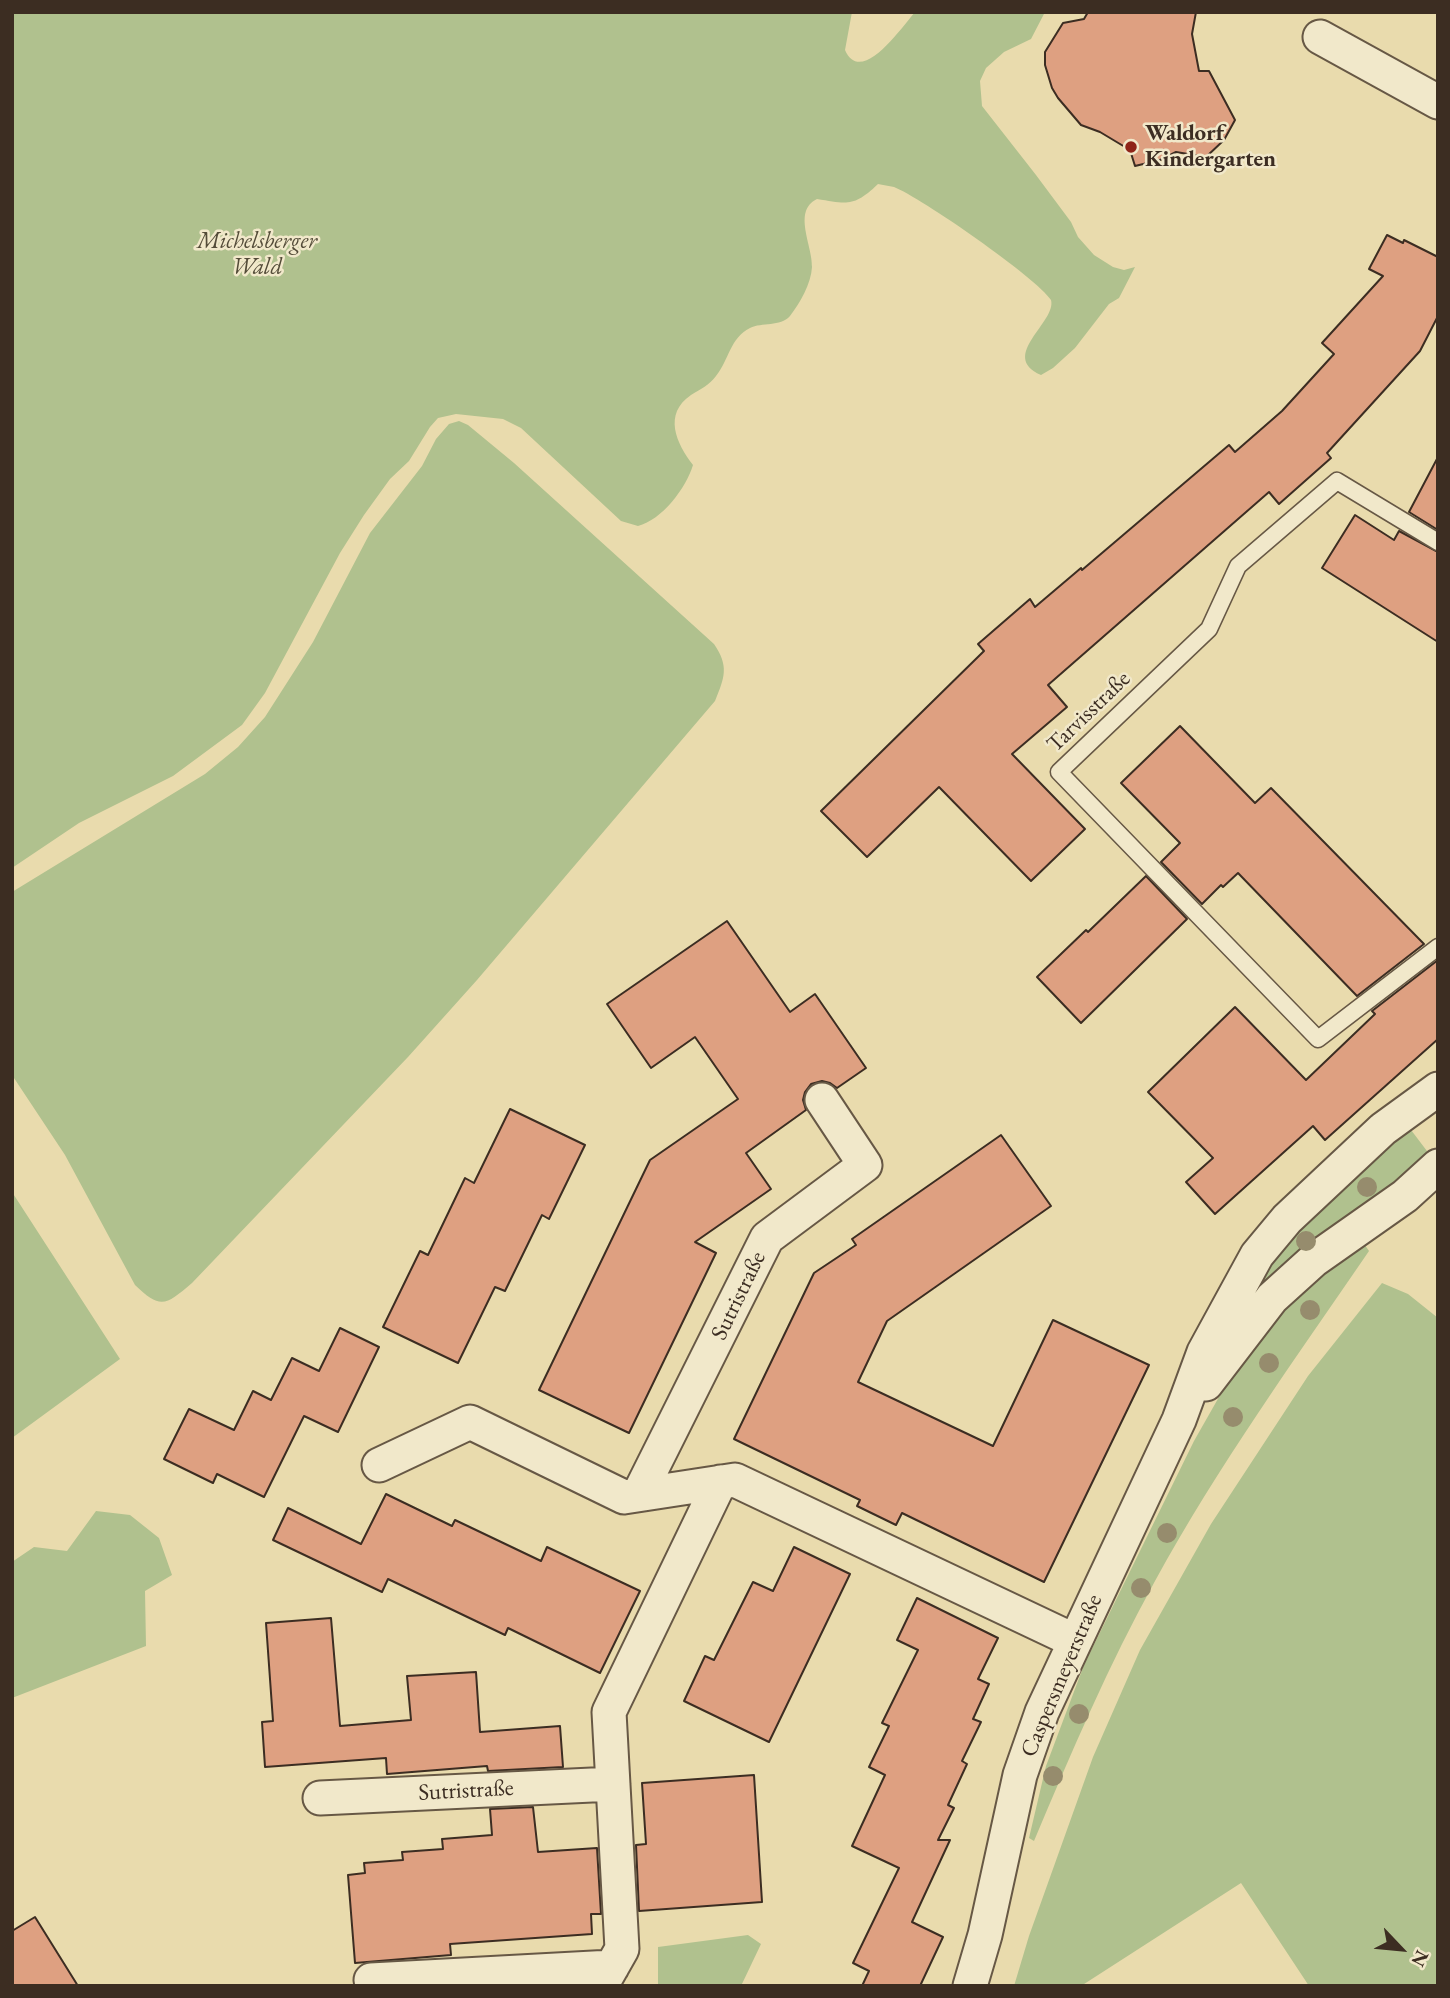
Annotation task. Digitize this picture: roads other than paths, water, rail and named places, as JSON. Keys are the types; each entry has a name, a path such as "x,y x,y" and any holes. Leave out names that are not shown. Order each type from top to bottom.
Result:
{"street":[{"path":"1320,37 1438,102"},
{"name":"Caspersmeyerstraße","path":"970,1986 985,1935 1020,1775 1042,1712 1179,1420 1204,1352 1257,1255 1287,1219 1319,1186 1383,1129 1438,1089"},
{"name":"Sutristraße","path":"639,1494 767,1238 865,1165 822,1100"},
{"name":"Caspersmeyerstraße","path":"1179,1420 1272,1298 1314,1260 1405,1196 1438,1166"},
{"path":"379,1465 470,1422 624,1497 736,1480 1075,1642"},
{"path":"371,1980 606,1976 622,1949 609,1712 720,1482"},
{"name":"Sutristraße","path":"320,1798 613,1784"}],"lane":[{"name":"Tarvisstraße","path":"1438,542 1337,481 1238,566 1209,629 1059,772 1318,1039 1438,947"}],"place":[{"name":"Waldorf Kindergarten","path":"1131,147"}],"park label":[{"name":"Michelsberger Wald","path":"257,255"}]}
